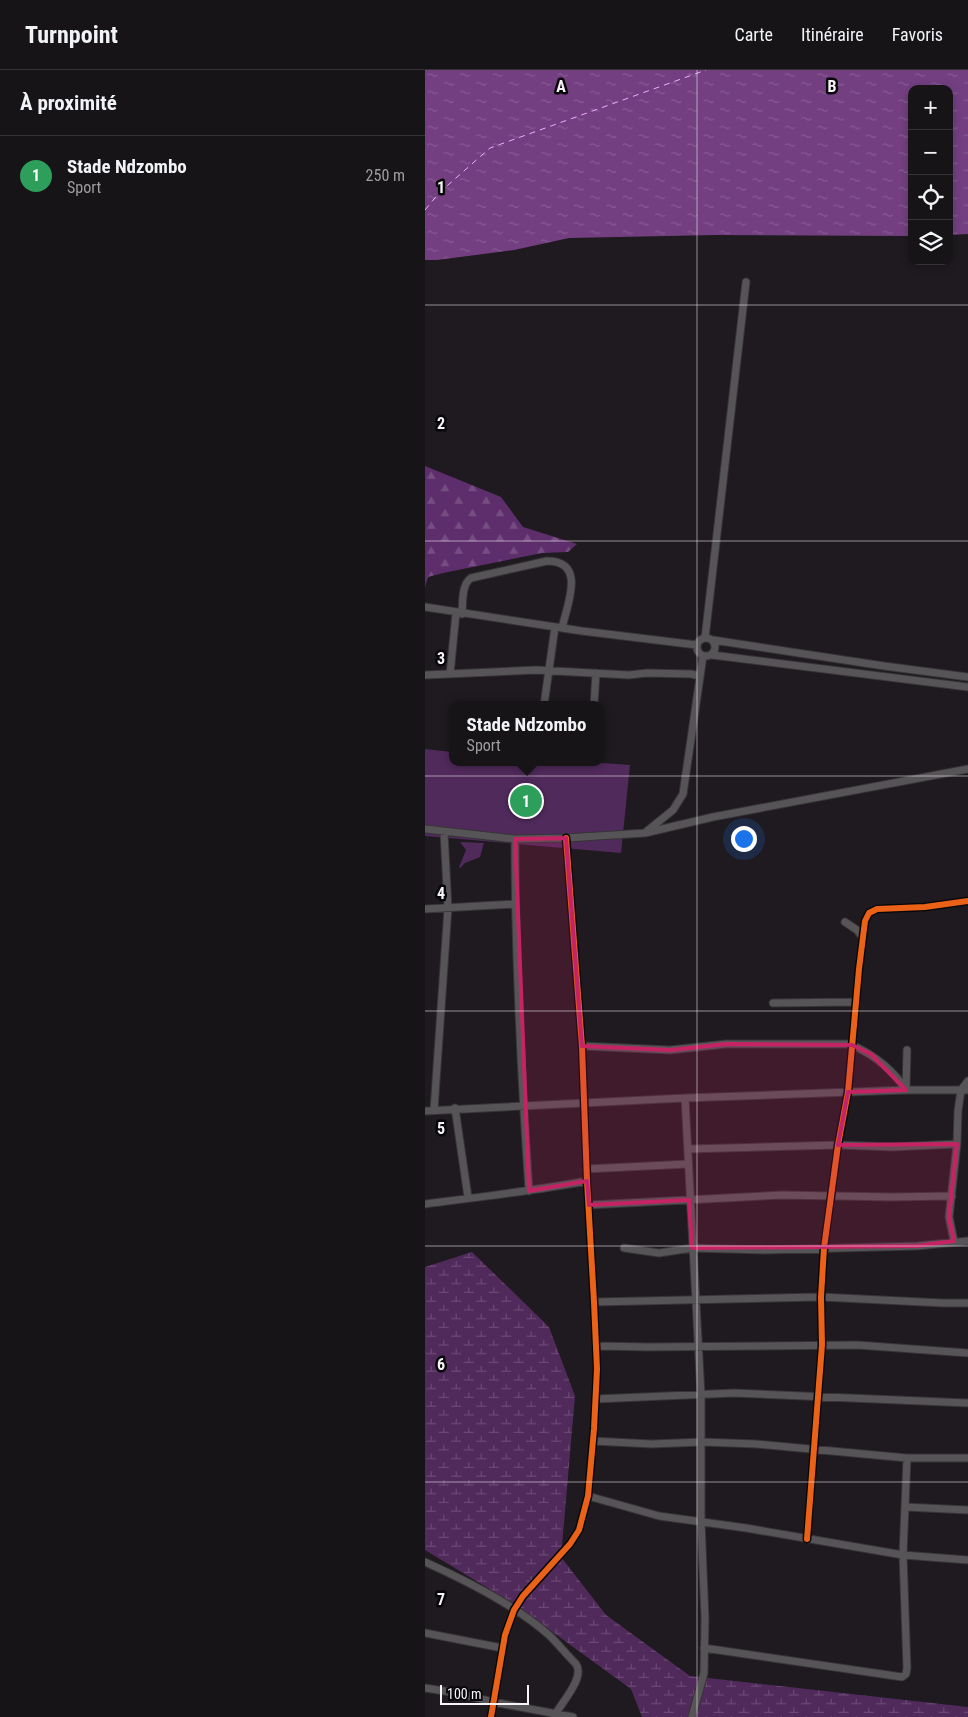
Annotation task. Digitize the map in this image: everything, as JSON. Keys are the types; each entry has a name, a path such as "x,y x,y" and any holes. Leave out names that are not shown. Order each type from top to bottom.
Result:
{"street":[{"path":"425,607 459,614 697,644 705,638 746,282"},
{"path":"450,674 459,614 467,581 471,578 547,561 561,562 566,566 572,580 571,590 559,627 549,670 545,701"},
{"path":"705,638 968,677"},
{"path":"712,655 716,648 713,640"},
{"path":"697,644 697,649 703,656 708,657 712,655 968,687"},
{"path":"645,833 673,810 683,794 703,656"},
{"path":"425,675 549,670 629,675 647,673 700,676"},
{"path":"594,701 596,672"},
{"path":"425,829 515,838 566,838 645,833 968,769"},
{"path":"434,1110 448,908 444,832"},
{"path":"515,838 515,904 523,1106 529,1191"},
{"path":"491,1717 502,1648 513,1610 575,1537 582,1520 587,1496 593,1442 596,1399 596,1346 581,1046 566,838"},
{"path":"807,1539 822,1345 821,1297 824,1248 838,1145 848,1092 865,921 873,910 968,902"},
{"path":"425,909 515,904"},
{"path":"845,922 857,930 863,938"},
{"path":"773,1003 856,1002"},
{"path":"581,1046 670,1050 726,1044 852,1044 871,1054 889,1069 906,1090"},
{"path":"906,1090 907,1050"},
{"path":"954,1242 949,1217 957,1144 958,1111 968,1081"},
{"path":"425,1111 685,1098 906,1090 965,1090"},
{"path":"685,1098 702,1442 703,1678 692,1717"},
{"path":"455,1108 468,1197"},
{"path":"689,1149 838,1145 893,1147 957,1144"},
{"path":"587,1169 688,1164"},
{"path":"425,1204 468,1197 529,1191 587,1181"},
{"path":"589,1205 782,1195 952,1196"},
{"path":"624,1248 659,1253 692,1248 767,1250 917,1246 968,1241"},
{"path":"594,1302 821,1297 968,1303"},
{"path":"596,1346 857,1345 968,1353"},
{"path":"596,1399 734,1393 968,1403"},
{"path":"593,1442 652,1444 702,1442 813,1448 907,1458 968,1458"},
{"path":"704,1648 904,1676 907,1668 903,1555 907,1458"},
{"path":"587,1496 652,1515 701,1521 903,1555 968,1560"},
{"path":"905,1507 968,1510"},
{"path":"425,1562 453,1574 513,1610 548,1635 579,1668 569,1694 555,1715"},
{"path":"425,1633 502,1648"},
{"path":"425,1688 573,1717"}],"highlighted area":[{"path":"566,838 582,1046 670,1050 726,1044 852,1045 871,1054 906,1090 848,1092 838,1145 957,1144 949,1217 954,1241 917,1246 692,1248 689,1200 589,1205 587,1181 529,1191 515,839"}],"green space":[{"path":"425,466 501,497 523,527 577,544 568,552 542,553 428,577 425,587"},
{"path":"425,749 449,752 449,766 604,766 604,763 630,765 621,853 425,836"},
{"path":"460,842 484,843 480,857 465,863 460,868 466,850"},
{"path":"472,1252 549,1327 575,1396 561,1557 606,1615 690,1676 968,1707 968,1717 642,1717 631,1689 514,1604 425,1550 425,1267"}],"water":[{"path":"425,70 968,70 968,234 953,235 953,85 908,85 908,236 716,235 569,238 514,250 425,260"}],"ferry route":[{"path":"425,210 439,193 490,148 706,70"}],"cycle path":[{"path":"491,1717 505,1635 514,1610 523,1596 570,1544 579,1530 588,1496 594,1429 597,1369 582,1046 566,838"},
{"path":"807,1539 822,1345 821,1297 824,1248 838,1145 848,1092 865,921 869,913 877,909 925,907 968,901"}],"place":[{"name":"Stade Ndzombo","path":"526,801"}]}
